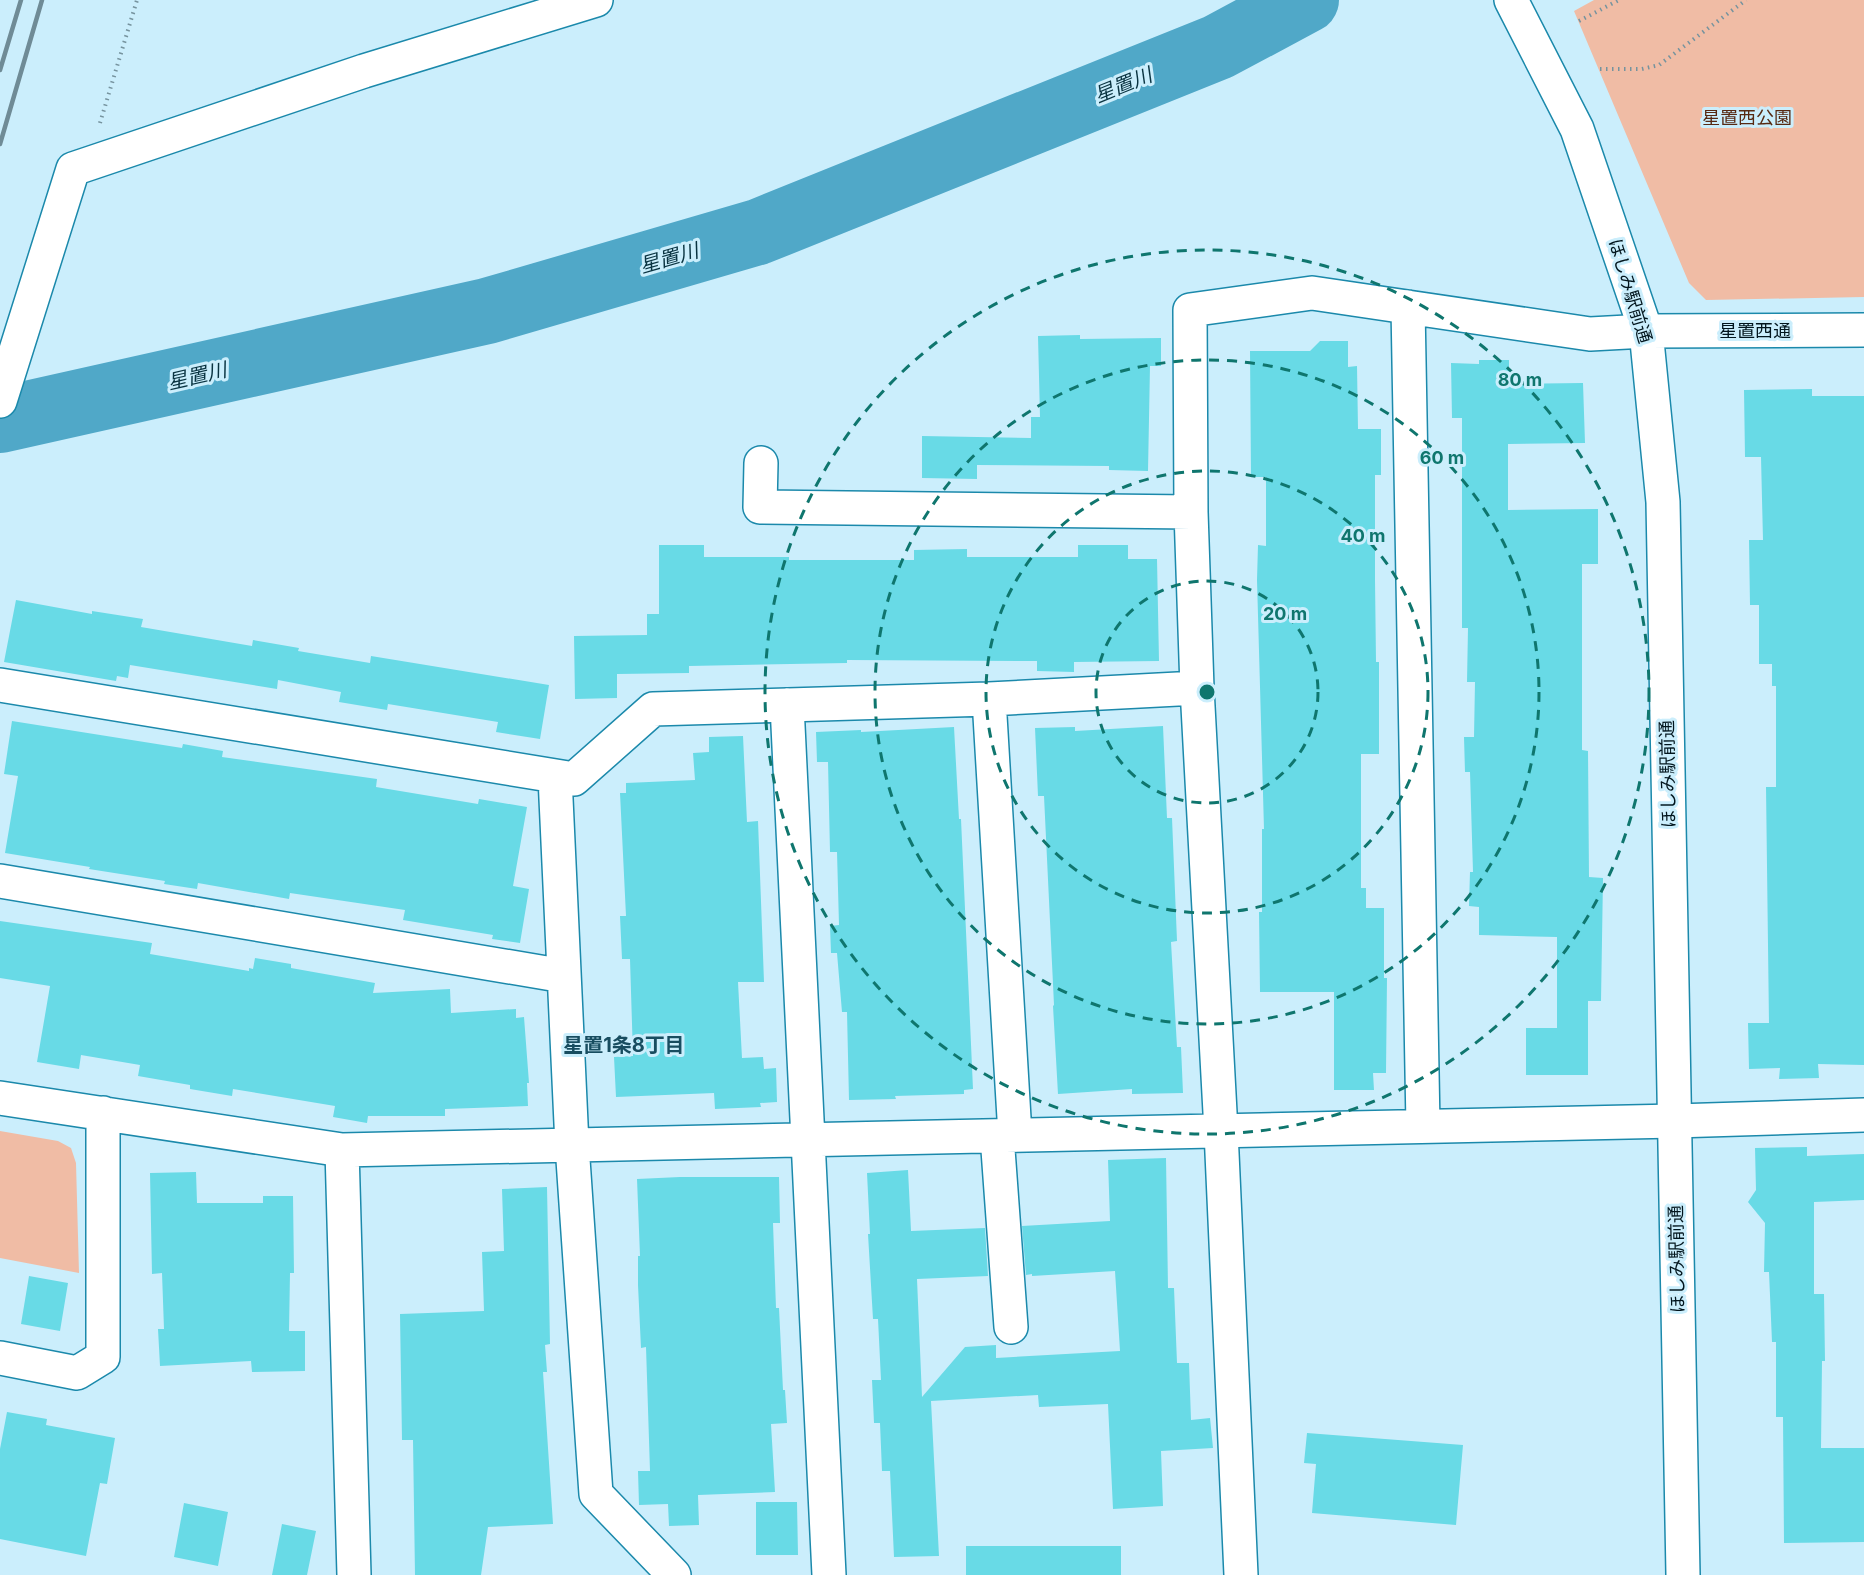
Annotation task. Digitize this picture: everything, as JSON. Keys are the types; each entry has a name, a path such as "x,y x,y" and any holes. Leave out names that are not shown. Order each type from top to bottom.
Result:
{"street":[{"path":"0,401 72,169 364,71 596,0"},
{"name":"ほしみ駅前通","path":"1515,7 1577,129 1646,331 1664,502 1683,1575"},
{"name":"星置西通","path":"1191,512 1190,310 1312,293 1590,334 1646,331 1864,330"},
{"path":"1408,307 1423,1126"},
{"path":"761,463 760,507 1191,512 1197,688 1221,1131 1241,1575"},
{"path":"0,685 574,779 653,709 989,699 1197,688"},
{"path":"989,699 1011,1327"},
{"path":"787,705 829,1575"},
{"path":"555,777 572,1145 596,1494 674,1575"},
{"path":"0,881 564,976"},
{"path":"0,1098 342,1150 1864,1115"},
{"path":"0,1358 77,1372 103,1357 103,1113"},
{"path":"342,1150 354,1575"}],"path":[{"path":"87,164 137,0"},
{"path":"1579,21 1619,0"},
{"path":"1600,69 1641,69 1659,65 1746,0"}],"green space":[{"name":"星置西公園","path":"1594,0 1864,0 1864,297 1706,300 1689,283 1574,11"},
{"path":"0,1131 58,1141 71,1148 76,1163 79,1273 0,1258"}],"building":[{"path":"1080,335 1080,339 1161,338 1161,366 1150,366 1148,471 1109,470 1109,466 977,465 977,479 922,478 922,436 1031,438 1031,417 1040,417 1038,336"},
{"path":"1320,341 1348,341 1348,367 1357,366 1358,429 1381,429 1381,475 1375,475 1379,754 1361,754 1361,888 1366,888 1366,908 1384,908 1384,978 1387,978 1386,1073 1373,1073 1374,1090 1334,1090 1334,992 1260,992 1259,912 1262,912 1262,829 1264,829 1257,580 1258,545 1266,546 1266,477 1251,477 1250,351 1310,351"},
{"path":"1479,360 1509,360 1509,384 1583,383 1585,443 1508,444 1508,510 1598,509 1598,564 1582,564 1582,750 1588,751 1589,877 1603,878 1601,1001 1588,1001 1588,1075 1526,1075 1526,1028 1557,1028 1557,937 1479,935 1479,907 1469,906 1470,872 1473,872 1470,772 1465,772 1464,737 1474,737 1475,682 1467,682 1468,628 1462,628 1462,418 1452,418 1451,363 1479,364"},
{"path":"1812,389 1812,396 1864,396 1864,1065 1818,1064 1819,1078 1779,1079 1780,1068 1749,1069 1748,1023 1769,1023 1766,787 1776,787 1776,686 1772,686 1772,664 1759,664 1759,605 1750,605 1749,540 1763,540 1761,457 1745,457 1744,390"},
{"path":"659,545 704,545 704,557 914,560 914,550 967,549 967,557 1078,557 1078,545 1128,545 1128,559 1157,559 1159,661 1074,662 1074,672 1037,671 1037,661 847,660 847,663 689,666 689,673 617,674 617,698 575,699 574,636 647,635 647,614 659,614"},
{"path":"16,600 92,614 92,611 143,619 141,627 252,646 253,640 299,648 298,651 370,663 371,656 549,685 540,739 496,732 498,722 388,704 387,710 339,702 341,692 278,680 277,689 130,665 128,678 117,676 116,681 4,662"},
{"path":"12,721 182,748 183,744 223,751 222,757 377,779 376,787 478,804 479,799 527,807 513,886 529,889 520,943 492,939 493,935 403,920 405,910 290,893 289,899 198,883 197,889 164,884 165,881 5,853 18,776 4,774"},
{"path":"1163,726 1167,818 1172,818 1177,941 1171,942 1177,1047 1181,1047 1183,1093 1132,1094 1132,1089 1058,1094 1044,796 1038,796 1035,728 1075,727 1075,731"},
{"path":"954,727 959,819 961,819 973,1089 964,1090 964,1094 849,1100 847,1012 842,1012 837,953 831,953 830,926 839,925 837,852 830,852 828,762 817,762 816,732"},
{"path":"743,736 747,822 758,821 764,982 738,982 742,1058 763,1057 764,1069 776,1068 777,1102 760,1103 761,1107 715,1109 714,1093 616,1097 614,1057 633,1056 630,959 622,959 620,916 626,916 620,793 626,793 626,783 695,780 693,753 709,752 709,737"},
{"path":"0,921 152,943 150,954 249,971 249,968 253,969 255,958 291,964 291,968 375,983 373,993 450,989 451,1013 516,1009 516,1018 524,1017 529,1083 527,1083 528,1106 445,1109 445,1116 368,1116 367,1123 333,1117 335,1106 233,1089 232,1096 190,1089 190,1085 138,1076 140,1065 81,1055 79,1069 37,1062 50,986 0,978"},
{"path":"1807,1147 1807,1156 1864,1154 1864,1200 1814,1202 1814,1294 1824,1294 1825,1361 1822,1361 1821,1448 1864,1448 1864,1542 1784,1543 1783,1417 1776,1417 1776,1342 1772,1342 1769,1272 1764,1272 1765,1223 1748,1202 1756,1190 1755,1148"},
{"path":"1166,1158 1168,1288 1174,1288 1177,1363 1189,1363 1191,1420 1210,1418 1213,1448 1161,1451 1163,1506 1113,1509 1108,1404 1039,1407 1038,1395 931,1401 939,1556 894,1557 890,1471 882,1471 880,1423 874,1423 872,1380 881,1380 878,1319 873,1319 867,1173 908,1170 911,1231 985,1228 988,1276 917,1279 922,1397 965,1347 996,1345 996,1358 1120,1351 1115,1271 1026,1275 1022,1226 1110,1221 1108,1160"},
{"path":"196,1172 197,1203 263,1203 263,1196 293,1196 294,1273 290,1273 289,1331 305,1331 305,1371 252,1372 251,1361 160,1366 158,1329 164,1329 162,1273 152,1274 150,1173"},
{"path":"779,1177 780,1223 773,1223 776,1308 779,1308 787,1423 771,1424 775,1492 698,1495 699,1525 669,1526 668,1504 639,1505 638,1471 650,1471 646,1347 641,1348 638,1285 638,1256 640,1256 637,1179"},
{"path":"547,1187 550,1344 545,1345 547,1372 543,1372 553,1524 488,1527 481,1575 415,1575 413,1440 402,1440 400,1314 484,1311 482,1252 504,1251 502,1189"},
{"path":"29,1276 68,1283 60,1331 21,1324"},
{"path":"7,1412 47,1419 46,1425 115,1438 107,1484 100,1483 86,1556 0,1539 0,1449"},
{"path":"1307,1433 1463,1445 1456,1525 1312,1513 1316,1464 1304,1463"},
{"path":"756,1502 797,1502 798,1555 756,1555"},
{"path":"184,1503 228,1512 218,1566 174,1557"},
{"path":"282,1524 316,1531 307,1575 272,1575"},
{"path":"966,1546 1121,1546 1121,1575 966,1575"}],"waterway":[{"name":"星置川","path":"0,420 487,311 758,232 1218,47 1306,0"}],"railway":[{"path":"0,70 21,0"},
{"path":"0,144 42,0"}],"district":[{"name":"星置1条8丁目","path":"624,1045"}]}
